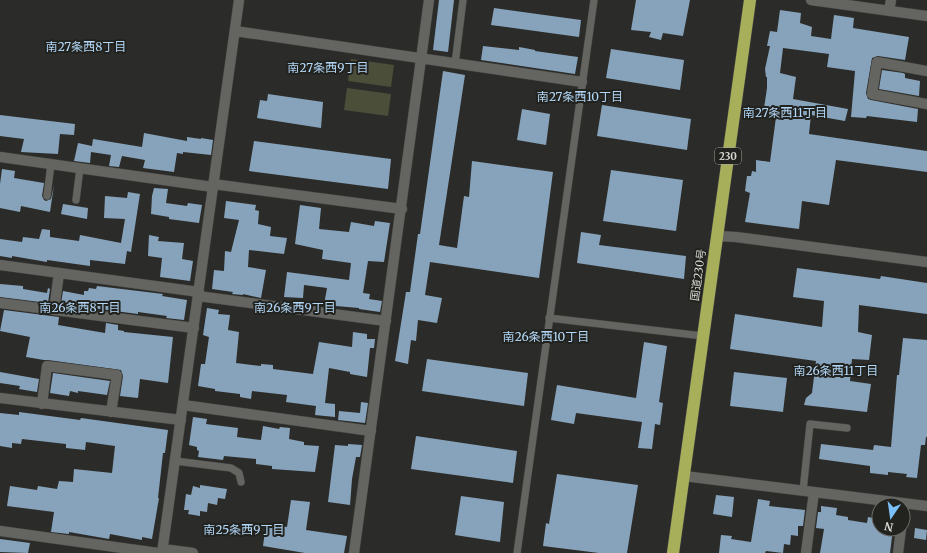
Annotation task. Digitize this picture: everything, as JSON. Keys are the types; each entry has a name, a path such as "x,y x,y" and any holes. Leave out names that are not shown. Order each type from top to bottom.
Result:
{"highway":[{"name":"国道230号","path":"674,553 716,236 750,0"}],"street":[{"path":"161,552 194,328 239,0"},
{"path":"354,553 430,0"},
{"path":"811,0 927,16"},
{"path":"889,11 891,0"},
{"path":"235,31 582,82"},
{"path":"927,71 877,62 872,94 927,104"},
{"path":"0,157 402,209"},
{"path":"716,236 736,237 927,262"},
{"path":"0,265 386,321"},
{"path":"54,310 59,273"},
{"path":"0,303 194,328"},
{"path":"42,404 47,366 117,375 111,412"},
{"path":"0,398 181,420"},
{"path":"183,405 371,431"},
{"path":"684,476 808,491 871,502"},
{"path":"806,553 808,491"},
{"path":"911,507 927,506"},
{"path":"0,531 161,552 193,553"},
{"path":"898,553 900,537"}],"lane":[{"path":"455,64 462,0"},
{"path":"517,553 594,0"},
{"path":"46,196 51,164"},
{"path":"76,200 80,168"},
{"path":"550,318 703,336"},
{"path":"808,491 810,424 847,428"},
{"path":"175,461 231,468 239,473 242,482"}],"green space":[{"path":"351,59 394,65 391,87 348,81"},
{"path":"347,88 391,94 388,116 344,110"}],"building":[{"path":"439,0 454,0 448,52 433,50"},
{"path":"636,0 690,0 683,36 663,33 661,40 649,37 651,32 631,30"},
{"path":"494,8 581,20 579,37 491,25"},
{"path":"780,10 801,13 800,23 812,27 811,36 831,39 834,15 854,18 853,28 909,37 905,60 878,56 872,58 866,93 868,99 871,100 918,109 917,122 867,116 866,118 851,117 855,71 827,67 829,54 783,48 780,73 796,77 793,99 848,109 845,121 811,115 809,134 927,151 927,172 836,160 829,205 802,201 799,229 745,222 750,193 745,191 747,176 751,176 752,171 756,172 756,160 770,162 776,117 763,115 767,88 765,69 770,46 767,46 770,31 777,32"},
{"path":"483,46 519,50 519,47 535,51 578,57 575,74 481,60"},
{"path":"611,49 684,60 680,90 606,78"},
{"path":"882,70 903,73 905,74 905,78 920,81 919,96 879,89"},
{"path":"443,71 465,75 439,245 457,248 464,196 469,197 472,161 553,172 539,278 430,262 425,295 442,298 437,323 418,320 416,341 411,340 408,364 395,361 406,292 410,292 418,234 420,234"},
{"path":"268,94 323,102 321,128 257,118 260,100 267,101"},
{"path":"602,105 691,119 687,150 597,136"},
{"path":"522,109 550,114 546,145 517,140"},
{"path":"0,115 75,124 74,135 60,134 58,154 21,152 24,139 0,136"},
{"path":"144,133 187,141 187,137 213,140 211,155 183,152 183,154 177,153 174,172 143,168 145,160 122,156 119,167 109,166 111,155 91,152 90,163 74,161 78,143 92,146 93,139 142,147"},
{"path":"254,141 391,159 388,189 249,171"},
{"path":"2,169 15,171 14,178 44,183 42,196 46,201 51,199 54,185 50,212 21,206 20,212 0,208 0,184"},
{"path":"611,170 683,180 676,231 603,221"},
{"path":"154,188 168,189 166,203 187,206 188,203 202,205 199,223 169,219 169,217 151,214"},
{"path":"128,192 140,194 131,252 127,251 125,264 90,260 90,266 47,260 47,262 12,256 12,258 0,256 0,239 22,242 23,237 39,239 42,229 50,230 50,237 79,241 80,235 121,243 125,219 104,218 105,196 127,198"},
{"path":"226,201 256,205 255,210 259,211 258,224 271,227 270,236 287,238 284,254 249,250 248,267 266,270 261,298 243,294 232,294 233,292 212,289 214,270 224,271 225,251 231,252 239,220 224,218"},
{"path":"63,204 88,208 87,219 61,214"},
{"path":"300,205 321,208 319,229 349,232 351,222 374,226 375,221 390,223 384,262 368,261 363,293 370,294 369,299 382,301 380,312 359,308 324,305 327,288 304,285 303,298 284,297 287,272 349,280 351,263 322,259 323,250 295,244"},
{"path":"581,232 601,235 599,245 686,256 684,279 577,263"},
{"path":"149,235 159,237 158,241 184,243 182,259 193,261 190,281 160,277 162,258 148,256"},
{"path":"797,268 880,279 881,276 927,283 927,314 859,305 858,332 872,335 869,360 852,359 850,381 871,384 867,412 804,405 806,398 812,393 816,361 730,349 735,314 822,327 824,301 793,297"},
{"path":"0,284 23,286 23,289 47,293 48,288 50,289 48,303 0,297"},
{"path":"97,286 163,294 162,296 187,300 184,320 138,312 138,314 61,304 63,291 84,295 84,291 88,291 89,288 96,289"},
{"path":"207,308 219,310 218,314 230,315 228,330 239,332 236,363 261,366 261,364 273,365 273,369 313,374 319,342 352,347 353,332 367,334 367,339 375,339 374,348 370,348 367,377 329,368 325,403 335,404 335,417 315,415 316,406 286,402 287,395 252,391 251,399 240,397 240,394 215,391 215,389 198,386 201,364 205,364 209,337 203,335"},
{"path":"4,310 59,317 58,325 105,333 106,323 118,325 118,330 124,332 173,337 168,383 140,379 138,398 120,396 123,376 121,370 26,357 30,337 0,331"},
{"path":"903,338 927,340 927,437 925,445 921,445 917,478 906,477 907,474 888,472 888,475 870,473 870,466 819,459 821,444 873,450 874,445 891,447 897,375 899,375"},
{"path":"644,342 667,346 659,402 663,403 660,425 655,424 652,449 638,448 642,422 576,413 574,424 551,420 557,385 636,398"},
{"path":"427,359 528,373 524,406 422,391"},
{"path":"0,372 39,379 37,392 19,389 20,386 0,383"},
{"path":"734,372 787,378 783,412 730,406"},
{"path":"53,373 110,381 107,395 78,391 78,393 70,391 69,396 50,393"},
{"path":"361,402 368,403 365,423 338,420 339,411 360,413"},
{"path":"19,412 80,420 81,418 168,430 165,453 163,453 159,498 152,539 142,537 142,540 110,534 109,539 69,532 69,534 51,532 54,512 7,506 10,486 37,490 38,486 57,489 59,481 73,482 74,469 112,473 115,446 86,442 85,450 66,448 66,444 22,439 21,444 12,443 12,448 0,446 0,413 19,415"},
{"path":"193,417 207,419 206,424 238,428 237,437 261,440 263,426 279,429 280,427 290,428 289,439 304,442 304,445 319,446 315,472 272,469 272,466 256,464 256,459 224,456 223,460 198,457 199,451 197,450 197,447 189,445"},
{"path":"416,436 517,451 513,483 411,469"},
{"path":"348,444 362,445 360,457 356,457 352,479 350,505 328,502 335,445 348,446"},
{"path":"557,474 638,485 627,553 599,553 543,546 546,523 549,524"},
{"path":"200,485 227,489 225,499 218,498 217,505 208,503 207,512 200,511 200,516 188,514 189,510 184,510 186,494 191,495 193,486 200,488"},
{"path":"716,495 734,497 732,517 713,514"},
{"path":"461,496 504,502 500,542 455,535"},
{"path":"758,499 770,501 769,506 805,510 803,526 798,526 798,536 791,535 790,545 784,544 783,553 766,551 765,553 719,553 721,535 732,536 731,539 751,542"},
{"path":"291,500 310,502 306,530 347,536 344,553 305,553 263,546 266,524 287,527"},
{"path":"821,506 837,508 836,515 848,517 848,520 867,523 868,517 871,518 871,537 892,537 890,553 820,553 824,529 816,528 818,512 821,512"},
{"path":"915,528 927,530 926,540 914,538"},
{"path":"0,539 30,543 28,553 0,552"}],"district":[{"name":"南27条西8丁目","path":"86,46"},
{"name":"南27条西9丁目","path":"328,67"},
{"name":"南27条西10丁目","path":"580,96"},
{"name":"南27条西11丁目","path":"785,112"},
{"name":"南26条西8丁目","path":"80,307"},
{"name":"南26条西9丁目","path":"295,307"},
{"name":"南26条西10丁目","path":"546,336"},
{"name":"南26条西11丁目","path":"836,370"},
{"name":"南25条西9丁目","path":"244,529"}]}
